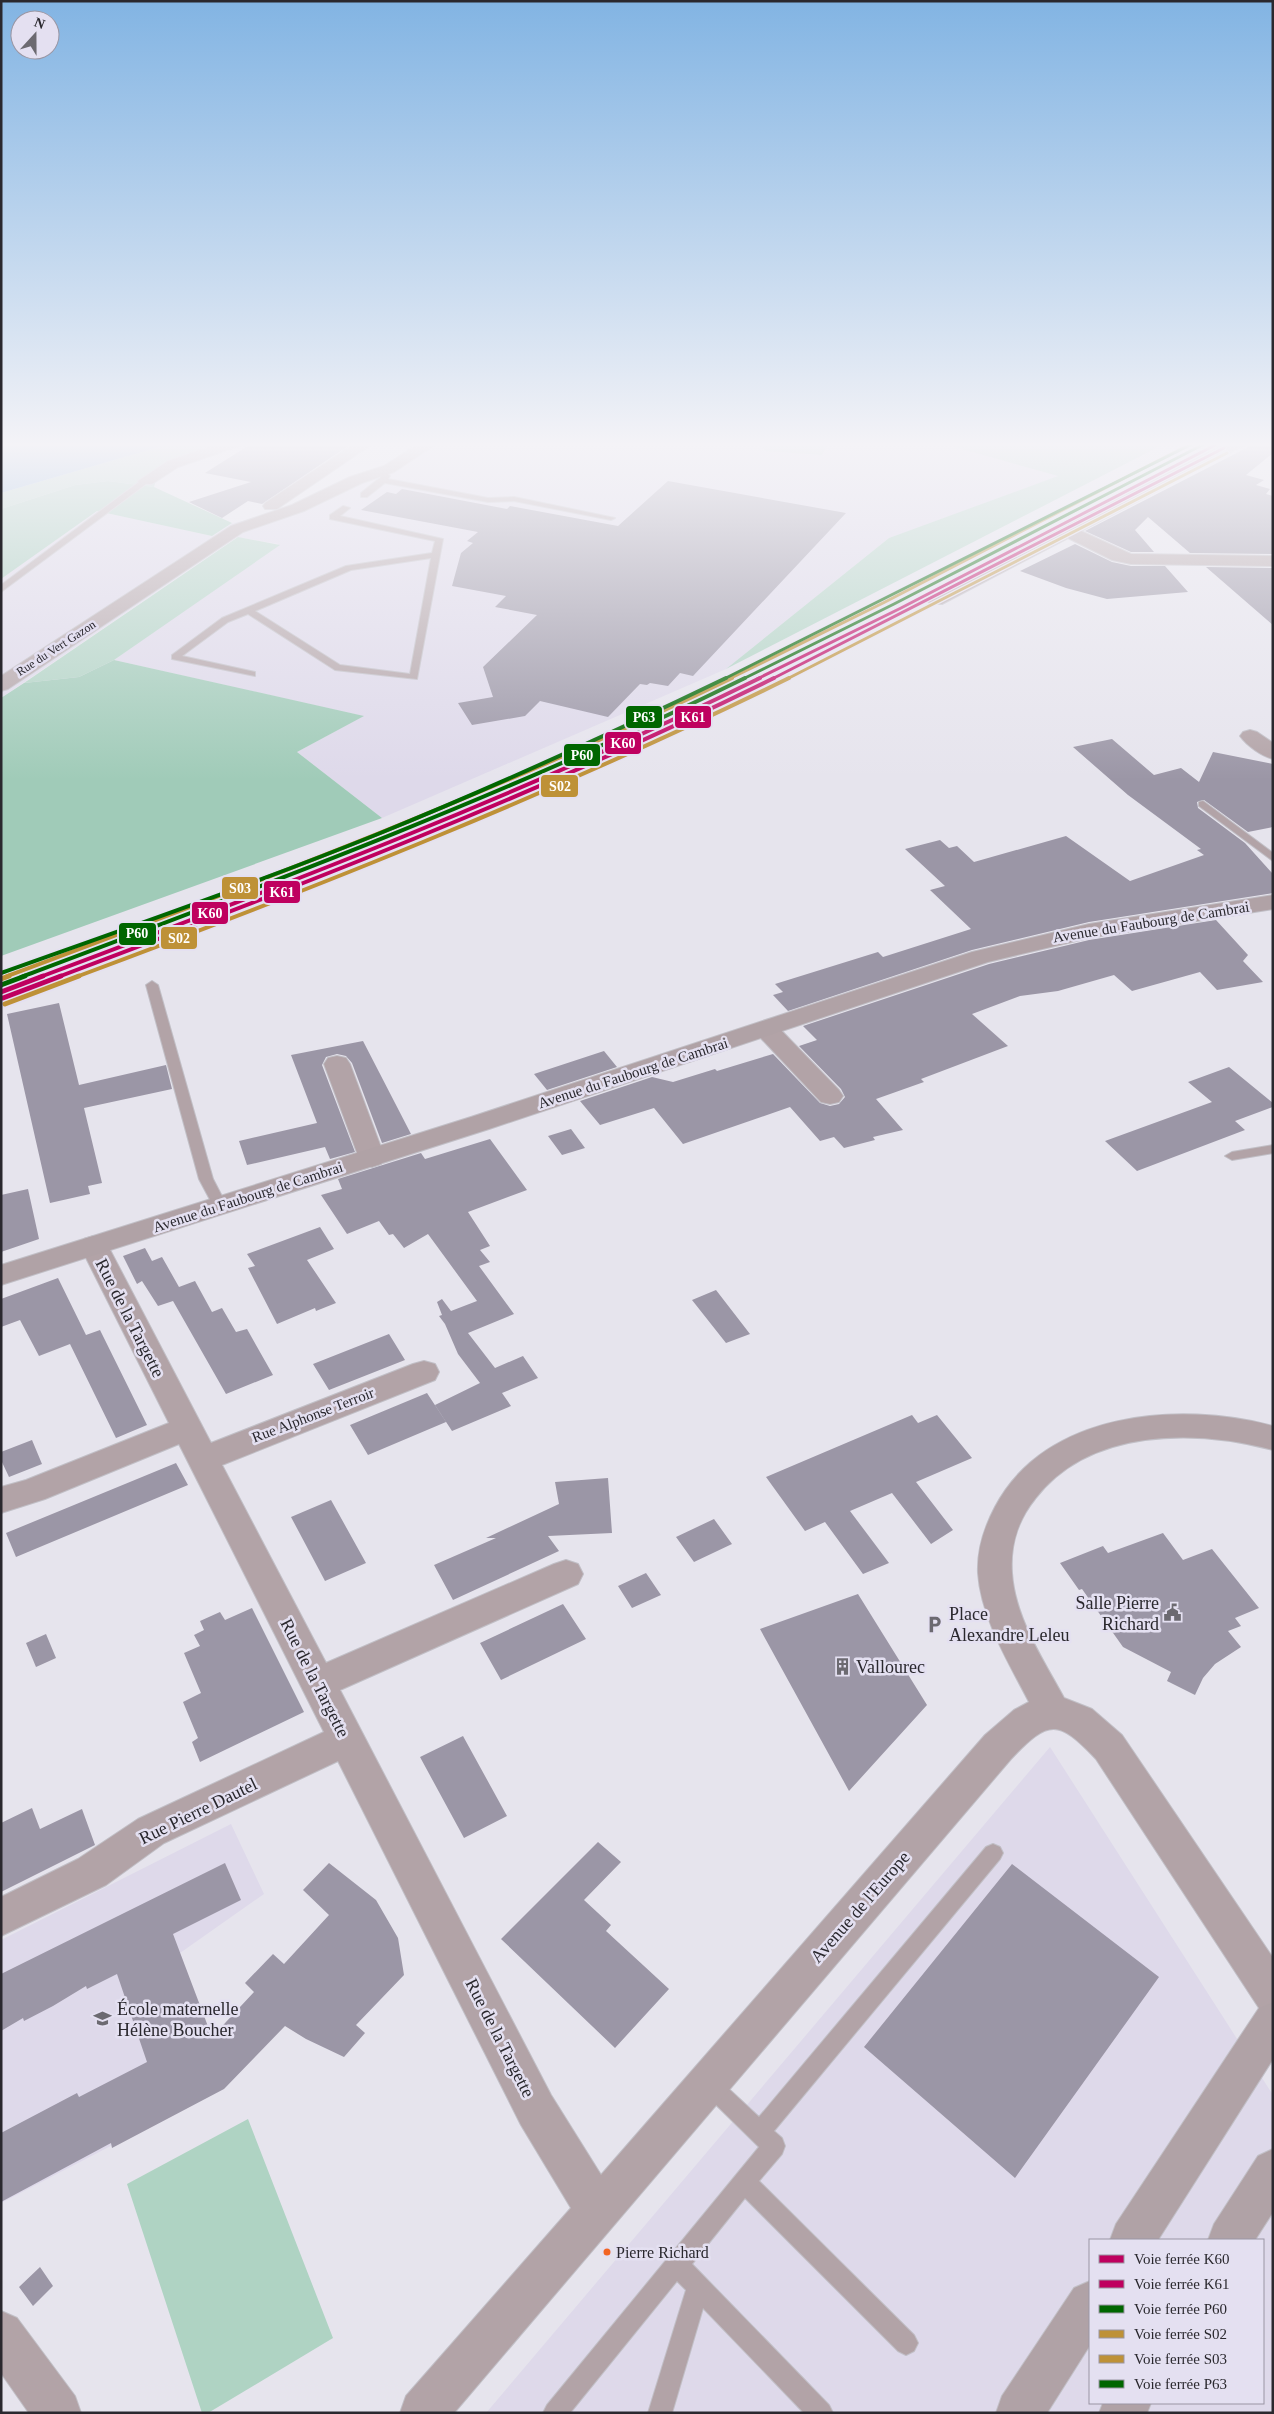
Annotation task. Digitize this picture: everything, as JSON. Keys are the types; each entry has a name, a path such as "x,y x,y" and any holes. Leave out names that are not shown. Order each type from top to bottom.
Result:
{"street":[{"name":"Rue du Vert Gazon","path":"1,684 198,555"},
{"path":"936,600 1023,555"},
{"path":"1115,555 1131,559 1273,561"},
{"path":"1250,736 1273,753"},
{"name":"Avenue du Faubourg de Cambrai","path":"1,1275 372,1158 980,957 1038,941 1112,925 1273,902"},
{"path":"766,1029 830,1096"},
{"path":"337,1064 372,1158"},
{"name":"Rue de la Targette","path":"94,1246 536,2110 598,2211"},
{"name":"Rue Alphonse Terroir","path":"203,1459 424,1372"},
{"path":"1273,1438 1223,1427 1179,1425 1139,1430 1082,1446 1052,1462 1020,1494 1001,1528 995,1555 998,1592 1004,1611 1052,1711 1076,1718 1109,1747 1273,1994"},
{"path":"1,1500 34,1490 187,1428"},
{"path":"318,1683 566,1574"},
{"name":"Avenue de l'Europe","path":"422,2413 1007,1738 1037,1714 1052,1711"},
{"name":"Rue Pierre Dautel","path":"1,1917 92,1872 152,1831 346,1739"},
{"path":"1133,2239 1273,2022"},
{"path":"1231,2239 1273,2171"},
{"path":"1019,2413 1089,2306"},
{"path":"1,2334 58,2413"}],"lane":[{"path":"1,589 47,555"},
{"path":"248,610 338,668 414,677 436,555 349,568 248,610 219,624 175,657 252,674"},
{"path":"1202,804 1273,858"},
{"path":"152,985 206,1179 220,1206"},
{"path":"1232,1156 1273,1149"},
{"path":"759,2133 992,1853"},
{"path":"555,2413 774,2146 708,2084"},
{"path":"744,2182 906,2343"},
{"path":"677,2265 821,2413"},
{"path":"660,2413 698,2287"}],"shaded area":[{"path":"35,555 211,555 1,698 1,579"},
{"path":"264,555 868,555 726,669 382,818 297,752 363,716 114,660"},
{"path":"1050,1747 1273,2095 1273,2413 486,2413"},
{"name":"École maternelle Hélène Boucher","path":"231,1824 264,1894 180,1953 228,2085 1,2203 1,1940"}],"green space":[{"path":"1,555 35,555 1,579"},
{"path":"212,555 266,555 114,660 79,677 24,683"},
{"path":"868,555 949,555 726,669"},
{"path":"114,660 364,716 297,752 382,818 1,956 1,698 24,683 79,677"},
{"path":"248,2119 333,2338 208,2413 202,2413 127,2184"}],"building":[{"path":"461,555 807,555 693,676 680,673 668,686 650,683 647,685 640,684 608,717 540,701 525,716 472,725 458,703 493,697 483,667 537,615 495,607 506,596 452,586"},
{"path":"1053,555 1097,555 1112,562 1131,566 1165,566 1188,592 1107,599 1066,588 1020,571"},
{"path":"1206,567 1273,568 1273,625"},
{"path":"1112,739 1154,775 1181,768 1199,782 1213,752 1273,764 1273,827 1248,832 1204,800 1197,802 1198,808 1245,843 1273,874 1273,893 1089,922 972,950 788,1011 773,995 783,992 775,984 878,952 883,957 971,929 930,890 945,886 905,849 940,840 949,848 957,846 974,862 1066,836 1130,881 1204,855 1197,850 1201,849 1128,795 1073,747"},
{"path":"1216,920 1248,955 1243,961 1263,982 1217,990 1200,972 1132,991 1114,975 1058,991 1020,996 972,1014 1008,1046 921,1079 924,1082 876,1099 903,1130 873,1137 875,1140 844,1148 834,1137 820,1141 790,1107 683,1144 654,1108 600,1125 580,1101 652,1077 673,1082 773,1054 820,1103 830,1106 839,1104 845,1097 841,1089 799,1046 817,1040 803,1026 989,964 1089,940"},
{"path":"59,1003 79,1085 166,1065 172,1089 84,1108 102,1183 88,1186 90,1194 50,1203 7,1014"},
{"path":"363,1041 411,1134 382,1143 352,1063 346,1056 337,1054 326,1057 322,1065 355,1152 330,1159 325,1147 247,1165 239,1141 317,1123 291,1055"},
{"path":"604,1051 617,1067 547,1090 534,1074"},
{"path":"1229,1067 1273,1103 1273,1107 1235,1121 1245,1130 1137,1171 1105,1141 1212,1102 1188,1082"},
{"path":"571,1129 585,1148 562,1155 548,1136"},
{"path":"490,1139 527,1190 468,1212 490,1246 480,1250 490,1262 479,1266 514,1314 468,1333 495,1368 523,1356 538,1378 502,1393 511,1406 452,1431 435,1405 480,1383 458,1354 445,1324 439,1316 442,1315 437,1302 442,1299 451,1311 477,1301 428,1234 404,1248 393,1234 389,1235 379,1221 347,1234 321,1195 342,1189 338,1179 421,1153 425,1159"},
{"path":"28,1189 39,1239 1,1252 1,1195"},
{"path":"320,1227 334,1249 307,1260 336,1303 316,1311 315,1308 277,1324 248,1268 255,1266 247,1254"},
{"path":"145,1248 152,1261 162,1257 179,1287 195,1281 212,1312 222,1308 236,1332 247,1329 273,1375 226,1394 173,1301 158,1306 142,1281 137,1284 123,1256"},
{"path":"58,1278 86,1335 100,1330 147,1425 116,1438 70,1344 39,1356 20,1320 1,1327 1,1299"},
{"path":"716,1290 750,1334 726,1343 692,1300"},
{"path":"389,1334 405,1360 329,1390 313,1364"},
{"path":"427,1393 446,1422 368,1455 350,1425"},
{"path":"912,1415 918,1423 937,1415 972,1458 916,1482 953,1530 931,1544 892,1493 850,1511 889,1563 863,1574 825,1522 805,1531 766,1477"},
{"path":"32,1440 42,1464 9,1477 1,1460 1,1452"},
{"path":"176,1463 188,1485 16,1557 6,1533"},
{"path":"608,1478 612,1533 548,1536 559,1551 453,1600 434,1565 496,1538 486,1538 559,1504 555,1482"},
{"path":"331,1500 366,1563 325,1581 291,1517"},
{"path":"714,1519 732,1544 694,1562 676,1537"},
{"name":"Salle Pierre Richard","path":"1163,1533 1183,1560 1212,1549 1259,1608 1235,1618 1241,1626 1228,1631 1241,1647 1215,1664 1203,1678 1195,1695 1167,1681 1171,1672 1123,1647 1082,1589 1079,1590 1060,1563 1103,1546 1108,1553"},
{"path":"646,1573 661,1595 632,1608 618,1586"},
{"name":"Vallourec","path":"858,1594 927,1705 849,1791 760,1629"},
{"path":"563,1604 586,1639 501,1680 480,1643"},
{"path":"252,1608 304,1712 200,1762 192,1742 198,1738 183,1702 201,1693 184,1653 200,1646 194,1635 204,1630 200,1621 220,1612 225,1620"},
{"path":"46,1634 56,1658 36,1667 26,1643"},
{"path":"463,1736 507,1816 464,1838 420,1757"},
{"path":"32,1808 40,1829 82,1809 95,1845 1,1892 1,1823"},
{"path":"598,1842 621,1862 584,1900 611,1925 606,1931 669,1989 615,2048 501,1939"},
{"path":"225,1863 241,1900 173,1934 212,2037 254,1992 245,1983 273,1954 284,1964 329,1915 303,1890 329,1863 376,1900 398,1938 404,1975 356,2025 365,2033 344,2057 306,2039 285,2026 224,2089 112,2148 111,2143 1,2202 1,2133 77,2093 79,2097 147,2062 117,1974 87,1989 86,1986 53,2006 24,2021 23,2018 1,2031 1,1974"},
{"path":"1012,1864 1159,1977 1015,2178 864,2047"},
{"path":"40,2267 53,2286 33,2306 19,2287"}],"rail line":[{"name":"P63","path":"1,973 314,859 499,783 588,744 763,661 974,555"},
{"name":"S03","path":"1,979 216,898 500,784 728,680 978,555"},
{"name":"P60","path":"1,985 363,847 506,788 657,720 816,644 991,555"},
{"name":"K60","path":"1,992 363,854 506,795 659,727 740,688 1005,555"},
{"name":"K61","path":"3,998 365,860 579,770 743,694 1018,555"},
{"name":"S02","path":"5,1004 368,866 582,776 746,700 1032,555"}],"place":[{"name":"Salle Pierre Richard","path":"1173,1613"},
{"name":"Place Alexandre Leleu","path":"935,1624"},
{"name":"Vallourec","path":"842,1667"},
{"name":"École maternelle Hélène Boucher","path":"103,2019"},
{"name":"Pierre Richard","path":"607,2252"}]}
